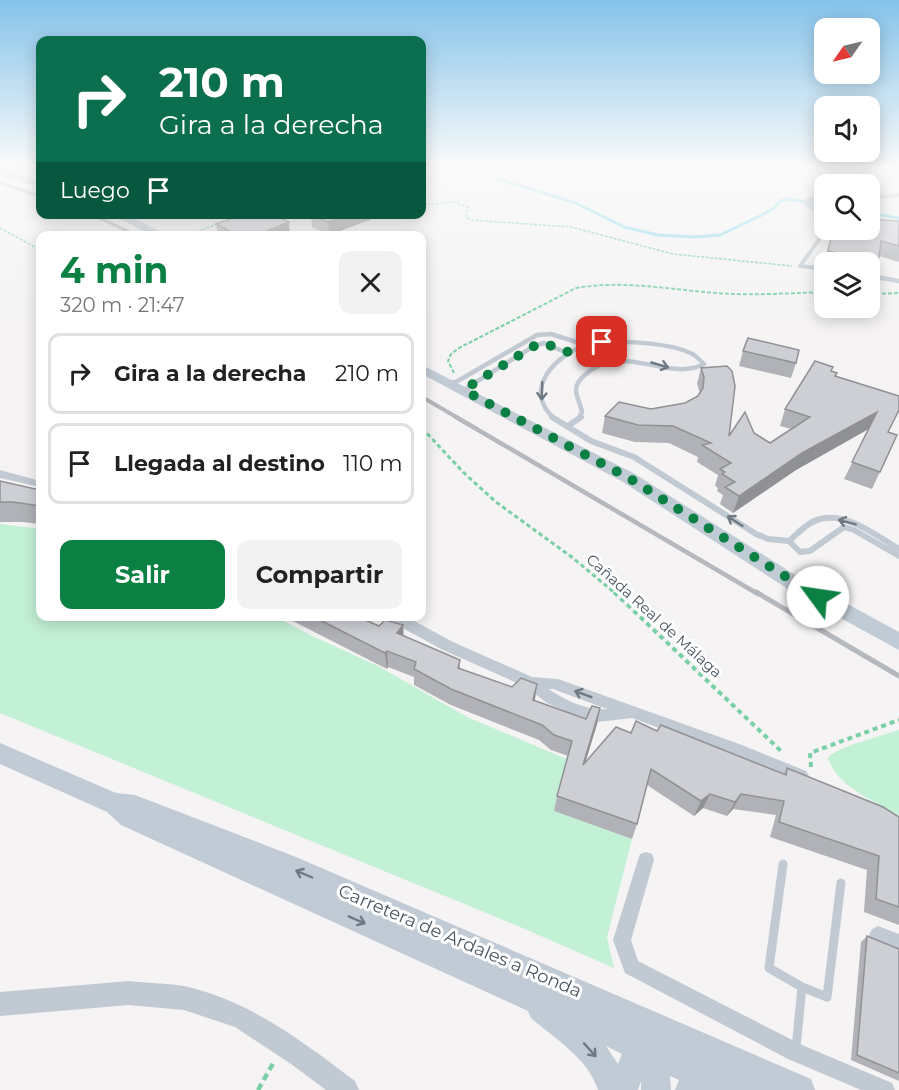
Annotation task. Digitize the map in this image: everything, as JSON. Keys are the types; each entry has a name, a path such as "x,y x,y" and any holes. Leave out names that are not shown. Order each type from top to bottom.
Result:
{"main road":[{"path":"127,219 153,231"},
{"path":"426,371 459,385 629,478 798,586 899,642"},
{"path":"426,378 447,386 459,385"},
{"path":"426,378 645,490"},
{"path":"459,385 457,391 478,402 491,413"},
{"name":"Carretera de Ardales a Ronda","path":"0,753 115,804 135,806 266,858 800,1090"},
{"name":"Carretera de Ardales a Ronda","path":"115,804 129,817 730,1087"},
{"path":"489,953 520,979 631,1029 648,1049 655,1064 656,1090"},
{"path":"531,998 560,1026 588,1046 604,1068 613,1090"},
{"path":"622,1090 639,1054 648,1049 675,1049 769,1090"},
{"path":"690,1090 730,1087"}],"street":[{"path":"0,474 36,483"},
{"path":"7,490 21,479"},
{"path":"402,621 448,646 531,683 552,699 598,716 633,712 812,780"},
{"path":"646,860 622,940 631,967 795,1052 885,1090"},
{"path":"878,935 899,943"},
{"path":"0,1004 129,993 184,998 241,1017 283,1044 346,1090"}],"lane":[{"path":"800,266 809,257 818,240"},
{"path":"800,266 814,268"},
{"path":"880,278 899,282"},
{"path":"459,385 537,335 551,334 586,345"},
{"path":"568,426 582,416 583,407 576,390 579,381 594,366 623,359 647,361 684,371 693,370 704,364 693,354 655,344 622,341 586,345 567,352 549,370 541,382 540,393 543,405 552,417 608,449 634,457 756,534 768,539 789,541 800,552 810,551 844,527 899,556"},
{"path":"459,385 534,346 544,343 567,352"},
{"path":"789,541 819,519 834,519 852,522 899,549"},
{"path":"783,864 769,968 802,987 828,997 842,883"},
{"path":"795,1052 802,987"}],"path":[{"path":"468,218 571,227 673,254 746,263 800,266"},
{"path":"200,231 228,221"},
{"path":"0,228 36,248"},
{"path":"459,385 448,361 451,354 576,288 608,285 764,295 814,293"},
{"path":"880,294 899,293"},
{"name":"Cañada Real de Málaga","path":"426,432 464,473 496,502 573,558 621,598 786,756"},
{"path":"812,780 810,753 899,720"},
{"path":"258,1090 283,1044"}],"green space":[{"path":"0,524 36,528 36,621 284,621 378,666 467,717 569,760 554,811 632,839 607,937 614,968 518,926 0,713"},
{"path":"899,730 899,815 868,799 848,785 833,768 828,758 849,746"}],"building":[{"path":"230,219 283,219 289,222 266,231 230,231 216,224"},
{"path":"880,220 899,221 899,246 881,241 880,252 828,251 831,240 880,240"},
{"path":"748,338 799,350 796,363 743,351"},
{"path":"815,361 833,367 831,371 837,373 835,376 899,396 899,410 888,432 897,435 880,472 852,462 877,412 802,453 739,496 725,487 735,482 722,474 725,472 720,469 731,463 702,445 711,443 673,426 638,425 605,416 619,402 651,409 685,403 698,396 703,388 704,377 701,368 727,366 732,371 735,386 729,436 745,412 754,433 770,443 810,417 785,409"},
{"path":"0,481 36,489 36,505 0,502"},
{"path":"322,621 368,621 379,626 384,621 389,621 403,625 397,633 460,660 458,668 512,687 521,678 537,684 533,700 586,719 592,706 600,708 583,765 616,727 631,733 636,721 657,731 661,725 786,775 787,768 883,807 899,817 899,907 876,899 879,856 779,822 784,801 741,794 735,802 710,794 701,801 651,769 637,824 557,796 572,741 554,735 542,725 451,689 414,669 416,662 387,651 385,653"},
{"path":"867,936 899,949 899,1073 857,1055"}],"waterway":[{"path":"606,218 624,227 658,235 694,237 720,235 756,218"}],"railway":[{"path":"102,219 127,231"},
{"path":"426,399 458,418"},
{"path":"456,417 758,594"},
{"path":"756,592 899,676"}],"route":[{"path":"602,342 567,352 544,343 534,346 476,380 468,387 467,392 629,478 818,597"}]}
